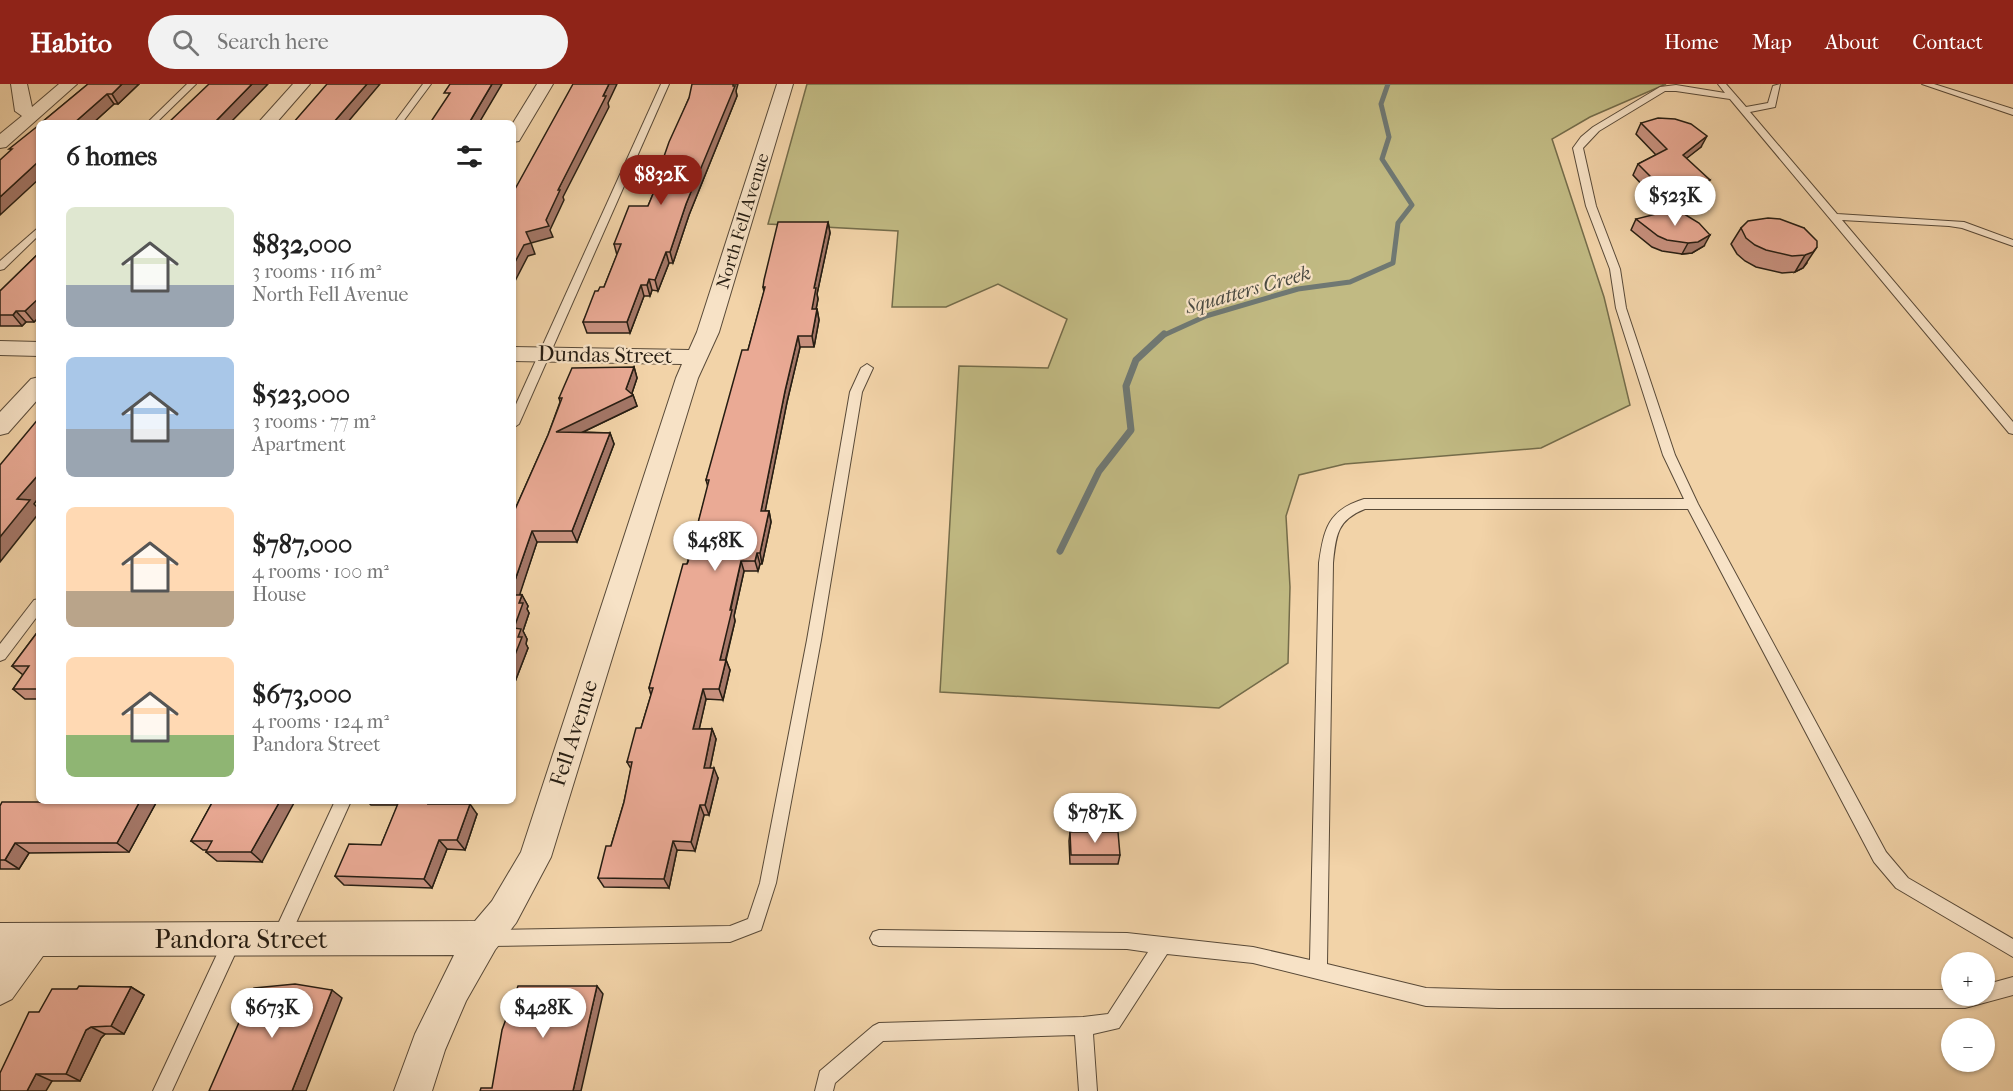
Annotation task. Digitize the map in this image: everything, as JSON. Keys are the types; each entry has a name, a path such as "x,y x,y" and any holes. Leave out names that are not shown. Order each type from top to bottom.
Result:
{"street":[{"path":"19,84 24,111 36,112"},
{"path":"0,142 69,84"},
{"path":"270,120 302,84"},
{"path":"516,132 544,84"},
{"name":"North Fell Avenue","path":"696,357 708,332 785,84"},
{"path":"0,348 36,349"},
{"name":"Dundas Street","path":"516,354 696,357"},
{"name":"Fell Avenue","path":"413,1091 428,1047 454,988 483,938 504,912 535,857 696,357"},
{"path":"0,427 36,387"},
{"name":"Pandora Street","path":"17,940 483,938"},
{"path":"0,987 17,940"}],"lane":[{"path":"154,120 192,84"},
{"path":"400,120 427,84"},
{"path":"516,417 665,84"},
{"path":"1722,84 2013,430"},
{"path":"1926,84 2013,112"},
{"path":"1744,110 1772,105 1777,86"},
{"path":"1733,97 1684,89 1663,89 1596,129 1584,139 1578,148 1591,206 1615,268 1621,308 1669,455 1692,504 1880,857 1902,883 2013,949"},
{"path":"1833,217 1964,225 2013,243"},
{"path":"0,267 36,233"},
{"path":"483,938 730,934 755,924 768,883 812,651 856,393 867,368"},
{"path":"1318,970 1326,563 1330,531 1337,519 1350,509 1365,504 1692,504"},
{"path":"0,655 36,607"},
{"path":"280,939 342,804"},
{"path":"879,938 1127,941 1163,944 1253,955 1426,997 1941,999"},
{"path":"162,1091 232,939"},
{"path":"824,1091 827,1078 879,1032 1083,1026 1113,1022 1163,944"},
{"path":"1995,991 2013,986"},
{"path":"1083,1026 1088,1091"}],"shaded area":[{"path":"807,84 1666,84 1590,117 1552,139 1604,297 1630,405 1541,448 1345,464 1299,475 1286,516 1290,587 1288,663 1219,708 940,692 959,366 1048,368 1067,319 998,284 946,307 892,307 898,231 768,224"}],"building":[{"path":"88,84 122,84 77,120 45,120"},
{"path":"209,84 252,84 217,120 171,120"},
{"path":"327,84 367,84 336,120 296,120"},
{"path":"450,84 492,84 471,120 432,120 450,93 444,93"},
{"path":"573,84 609,84 603,96 606,96 558,190 560,190 546,220 549,226 526,232 531,243 524,245 516,260 516,187"},
{"path":"692,84 733,84 735,86 686,204 670,252 666,252 655,280 649,279 647,285 641,285 627,322 583,322 595,291 604,287 621,244 614,244 629,206 648,206 665,165 661,165 689,98"},
{"path":"1658,118 1675,119 1691,124 1707,136 1683,155 1710,180 1679,190 1654,180 1638,164 1667,149 1641,123"},
{"path":"36,127 36,164 0,197 0,160 12,149 9,149"},
{"path":"1676,209 1699,223 1710,235 1698,242 1667,240 1636,219"},
{"path":"1780,219 1804,228 1817,241 1817,247 1813,252 1805,255 1792,256 1755,245 1746,238 1741,228 1748,221"},
{"path":"778,222 828,222 814,288 816,288 812,309 817,309 812,336 798,336 785,391 761,511 769,511 760,553 757,553 755,561 741,561 720,660 726,660 719,689 703,689 693,729 712,729 704,768 714,768 705,805 700,805 691,842 673,841 664,879 598,878 606,846 611,846 624,802 632,762 627,762 636,728 641,728 653,688 649,688 683,564 688,562 709,480 706,480 742,350 748,350 765,287 763,287 764,280"},
{"path":"36,256 36,301 25,311 16,311 13,315 0,315 0,291"},
{"path":"634,367 626,389 633,395 556,432 610,433 572,531 532,531 516,577 516,507 548,435 562,398 559,398 572,368"},
{"path":"36,422 36,477 17,499 30,500 0,537 0,465"},
{"path":"516,595 522,595 519,603 523,603 516,622"},
{"path":"516,628 521,629 518,637 522,637 516,652"},
{"path":"36,634 36,689 13,689 29,666 12,666"},
{"path":"2,802 138,804 117,843 15,843 5,860 0,860 0,806"},
{"path":"211,804 278,804 251,852 206,852 212,841 191,841"},
{"path":"398,804 470,804 457,840 439,840 424,879 335,876 349,844 381,845"},
{"path":"1070,832 1118,832 1120,855 1071,855"},
{"path":"295,984 332,990 292,1091 209,1091 254,988"},
{"path":"79,986 131,987 111,1026 91,1027 86,1030 66,1074 36,1074 27,1091 0,1091 0,1073 29,1012 39,1012 52,989 77,989"},
{"path":"518,986 597,986 573,1091 480,1091 481,1088 492,1088 502,1030"}],"waterway":[{"name":"Squatters Creek","path":"1162,336 1206,316 1298,289 1350,282 1393,263 1398,223 1412,205 1382,159 1389,137 1381,104 1388,84"},
{"name":"Squatters Creek","path":"1060,551 1099,471 1131,430 1126,386 1136,360 1164,334"}]}
